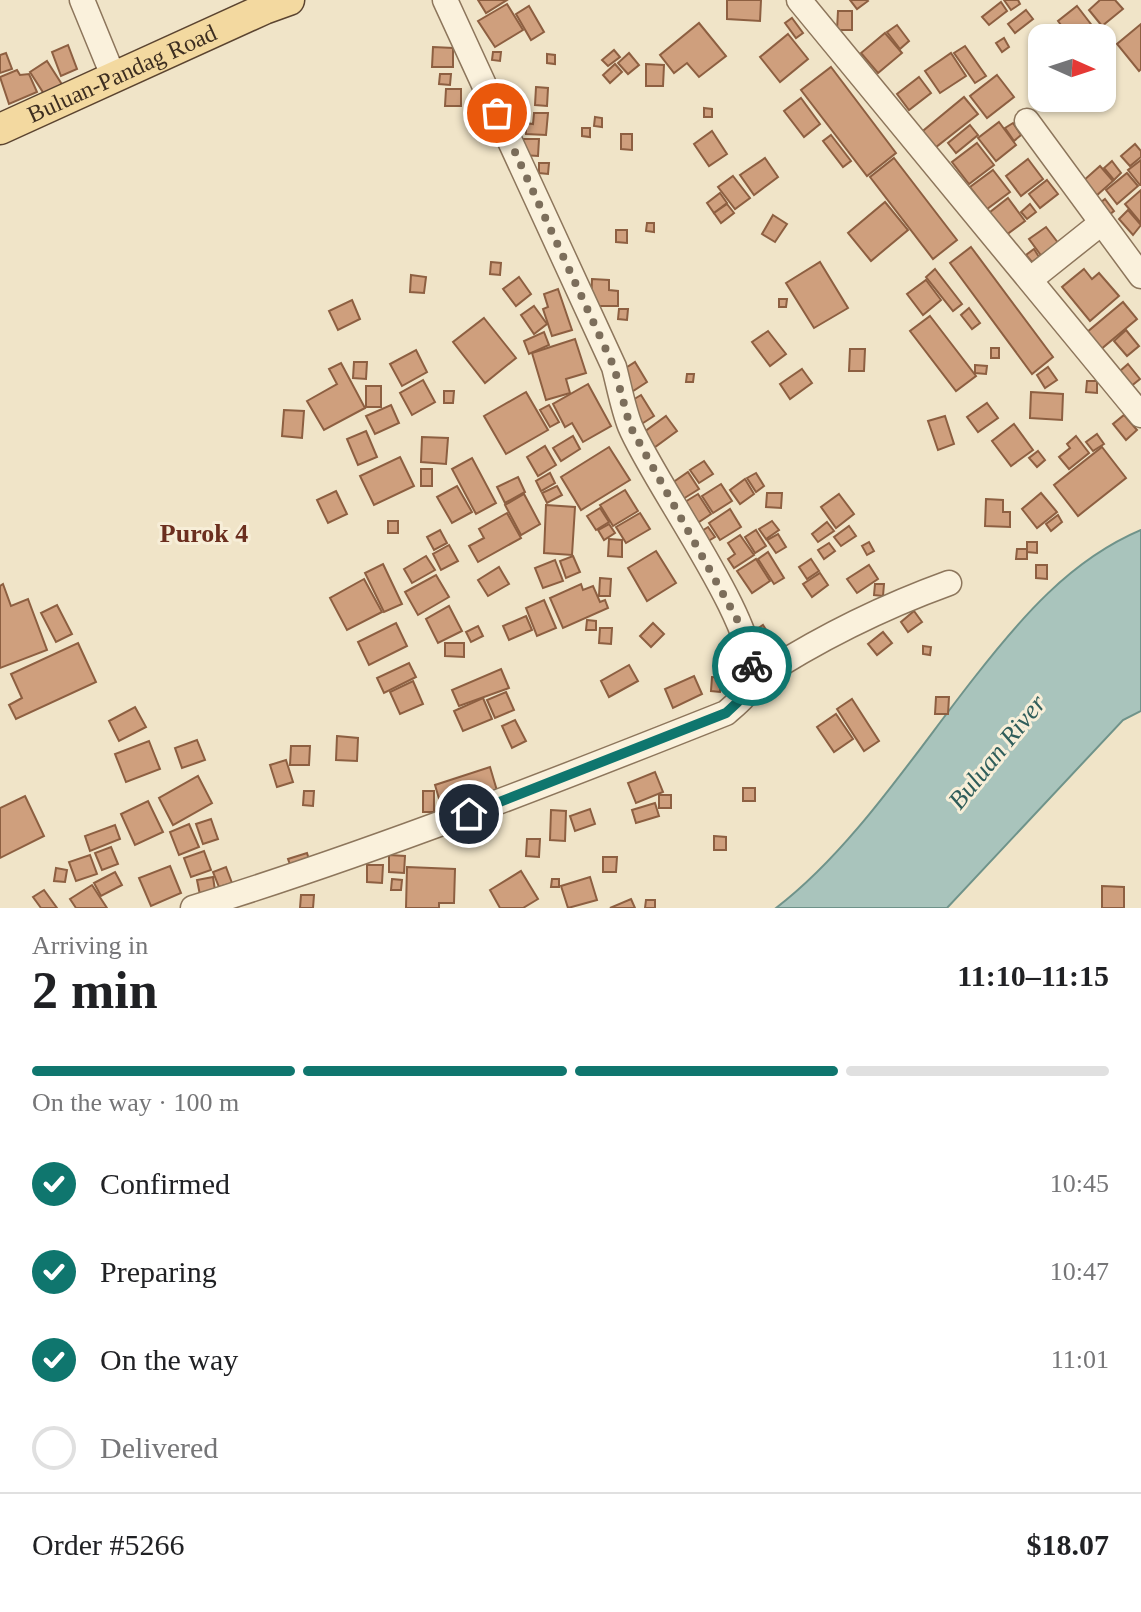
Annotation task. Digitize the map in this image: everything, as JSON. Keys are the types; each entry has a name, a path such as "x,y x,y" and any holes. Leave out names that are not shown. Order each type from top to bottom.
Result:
{"main road":[{"name":"Buluan-Pandag Road","path":"0,129 271,3"}],"street":[{"path":"82,0 114,78"},
{"path":"445,0 614,367 630,426 738,621 751,658 752,682"},
{"path":"799,0 1141,415"},
{"path":"1027,121 1141,276"},
{"path":"1031,279 1100,224"},
{"path":"193,908 280,881 496,804 726,713 744,696 752,682 798,652 898,601 949,583"}],"water":[{"name":"Buluan River","path":"1141,530 1141,711 1123,720 947,908 776,908 804,885 856,830 1028,613 1091,557"}],"building":[{"path":"478,0 507,0 486,13"},
{"path":"727,0 761,0 760,21 727,19"},
{"path":"850,0 867,0 868,1 857,9"},
{"path":"1004,0 1018,0 1020,4 1011,10"},
{"path":"1100,0 1115,0 1123,9 1104,24 1100,24 1089,10"},
{"path":"1001,2 1007,11 989,25 982,17"},
{"path":"507,4 523,30 495,47 478,21"},
{"path":"529,6 544,32 531,40 516,14"},
{"path":"1077,6 1091,24 1060,24 1058,21"},
{"path":"1026,10 1033,19 1015,33 1008,24"},
{"path":"838,11 852,11 852,30 837,30"},
{"path":"792,18 803,33 796,38 785,23"},
{"path":"699,23 726,56 699,77 687,63 674,73 660,55"},
{"path":"1141,24 1141,69 1139,71 1117,44"},
{"path":"897,25 909,41 900,49 887,32"},
{"path":"885,33 902,53 878,73 861,53"},
{"path":"788,34 808,59 780,82 760,57"},
{"path":"1004,38 1009,47 1002,52 996,43"},
{"path":"68,45 77,69 61,76 52,52"},
{"path":"965,46 986,76 975,83 954,53"},
{"path":"433,47 453,48 453,67 432,67"},
{"path":"614,50 620,57 608,66 602,60"},
{"path":"493,52 501,52 500,61 492,60"},
{"path":"6,53 12,69 0,73 0,55"},
{"path":"629,53 639,65 628,74 618,63"},
{"path":"951,53 966,76 940,93 925,71"},
{"path":"547,54 555,55 555,64 547,63"},
{"path":"47,61 63,86 46,97 30,72"},
{"path":"615,64 622,72 610,83 603,75"},
{"path":"646,64 664,65 663,86 646,86"},
{"path":"831,67 896,153 867,176 801,90"},
{"path":"17,70 20,75 29,74 37,92 9,104 0,77"},
{"path":"440,74 451,74 450,85 439,84"},
{"path":"997,75 1014,97 987,118 970,96"},
{"path":"919,77 931,93 909,110 897,94"},
{"path":"536,87 548,88 547,106 535,105"},
{"path":"446,89 461,89 461,106 445,106"},
{"path":"964,97 978,114 931,151 918,135"},
{"path":"801,98 820,124 804,137 784,111"},
{"path":"704,108 712,109 712,117 704,117"},
{"path":"534,113 548,113 546,135 526,134 526,123 533,124"},
{"path":"595,117 602,118 602,127 594,126"},
{"path":"999,122 1016,145 996,161 978,138"},
{"path":"1013,123 1021,135 1014,141 1005,128"},
{"path":"970,125 978,135 956,153 948,143"},
{"path":"582,128 590,128 590,137 582,136"},
{"path":"712,131 727,154 709,166 694,144"},
{"path":"621,134 632,134 632,150 621,149"},
{"path":"831,135 851,161 843,167 823,141"},
{"path":"523,139 539,139 538,156 522,155"},
{"path":"977,143 994,165 969,184 952,162"},
{"path":"1135,144 1141,151 1141,157 1130,166 1121,156"},
{"path":"765,158 778,177 754,195 740,175"},
{"path":"894,158 957,240 933,259 870,177"},
{"path":"1028,159 1043,179 1021,196 1006,176"},
{"path":"1141,160 1141,185 1140,185 1128,170"},
{"path":"1112,161 1121,173 1114,180 1104,168"},
{"path":"539,163 549,163 548,174 539,173"},
{"path":"1100,166 1113,181 1096,196 1083,181"},
{"path":"993,170 1010,192 987,209 970,187"},
{"path":"1127,173 1138,186 1117,204 1106,190"},
{"path":"733,176 750,198 735,209 718,187"},
{"path":"1047,180 1058,194 1040,208 1029,194"},
{"path":"1141,190 1141,223 1125,204"},
{"path":"720,193 727,203 714,213 707,203"},
{"path":"1008,198 1025,221 1002,238 985,216"},
{"path":"1105,199 1114,211 1104,219 1095,207"},
{"path":"885,202 908,230 871,261 848,233"},
{"path":"727,204 734,213 721,223 714,213"},
{"path":"1030,204 1036,212 1027,219 1021,212"},
{"path":"1128,210 1141,225 1133,235 1119,219"},
{"path":"773,215 787,224 775,242 762,234"},
{"path":"647,223 654,223 654,232 646,231"},
{"path":"1046,227 1062,248 1045,261 1029,239"},
{"path":"616,230 627,230 627,243 616,242"},
{"path":"971,247 1053,357 1032,374 950,263"},
{"path":"1034,249 1039,257 1032,262 1026,255"},
{"path":"491,262 501,263 500,275 490,274"},
{"path":"820,262 848,308 814,328 786,283"},
{"path":"935,269 962,304 953,311 926,277"},
{"path":"1084,269 1092,279 1099,273 1119,296 1090,321 1062,287"},
{"path":"411,275 426,277 424,293 410,292"},
{"path":"519,277 531,294 516,306 503,289"},
{"path":"592,279 609,280 609,290 618,291 618,306 591,306"},
{"path":"926,280 941,300 923,315 907,294"},
{"path":"558,289 572,330 552,336 543,309 548,307 544,294"},
{"path":"779,299 787,299 786,307 779,307"},
{"path":"352,300 360,319 338,330 329,311"},
{"path":"1123,302 1137,319 1100,350 1086,333"},
{"path":"534,306 547,324 534,334 521,315"},
{"path":"969,308 980,323 972,329 961,315"},
{"path":"619,309 628,309 627,320 618,319"},
{"path":"930,316 976,376 956,391 910,331"},
{"path":"484,318 516,358 485,383 453,342"},
{"path":"1126,330 1139,346 1127,356 1114,341"},
{"path":"768,331 786,354 770,366 752,342"},
{"path":"544,332 549,345 529,354 524,341"},
{"path":"575,339 586,373 566,379 570,393 546,400 532,353"},
{"path":"991,348 999,348 999,358 991,358"},
{"path":"850,349 865,349 864,371 849,371"},
{"path":"416,350 427,372 402,386 390,364"},
{"path":"354,362 367,362 366,379 353,378"},
{"path":"635,362 647,382 630,393 618,373"},
{"path":"341,363 365,408 324,430 307,401 337,384 329,369"},
{"path":"1128,364 1140,379 1125,391 1113,377"},
{"path":"975,365 987,366 986,374 975,373"},
{"path":"1048,367 1057,380 1045,388 1037,375"},
{"path":"802,369 812,383 790,399 780,384"},
{"path":"687,374 694,374 693,382 686,382"},
{"path":"423,380 435,402 412,415 400,393"},
{"path":"1087,381 1097,381 1097,393 1086,392"},
{"path":"588,384 611,426 583,442 572,423 565,427 553,404"},
{"path":"366,386 381,386 381,407 366,407"},
{"path":"444,391 454,391 453,403 444,403"},
{"path":"526,392 548,430 506,454 484,416"},
{"path":"1031,392 1063,394 1062,420 1030,418"},
{"path":"641,395 654,416 640,425 626,404"},
{"path":"987,403 998,418 978,432 967,417"},
{"path":"391,405 399,423 375,434 366,416"},
{"path":"549,405 559,422 550,427 540,410"},
{"path":"284,410 304,411 302,438 282,436"},
{"path":"1124,415 1137,430 1126,440 1113,424"},
{"path":"666,416 677,431 651,450 640,435"},
{"path":"945,416 954,444 938,450 928,421"},
{"path":"1014,424 1033,450 1011,466 992,441"},
{"path":"366,431 377,457 358,465 347,439"},
{"path":"1097,434 1104,444 1093,451 1086,442"},
{"path":"573,436 580,449 561,461 553,448"},
{"path":"1076,436 1089,453 1069,469 1059,457 1070,448 1067,444"},
{"path":"422,437 448,438 446,464 421,462"},
{"path":"545,446 556,465 538,476 527,457"},
{"path":"609,447 630,480 581,510 561,477"},
{"path":"1102,447 1126,478 1078,516 1054,485"},
{"path":"1038,451 1045,460 1037,467 1029,458"},
{"path":"400,457 414,486 374,505 360,476"},
{"path":"472,458 496,503 476,514 452,469"},
{"path":"704,461 713,474 699,483 690,470"},
{"path":"421,469 432,469 432,486 421,486"},
{"path":"688,472 699,489 683,499 672,483"},
{"path":"550,473 555,483 541,491 536,481"},
{"path":"756,473 764,486 756,492 747,478"},
{"path":"518,477 525,492 505,503 497,487"},
{"path":"745,479 754,494 740,504 730,490"},
{"path":"721,484 732,501 713,513 702,496"},
{"path":"457,486 472,512 452,523 437,497"},
{"path":"557,486 562,495 547,503 542,493"},
{"path":"625,490 638,511 613,526 600,505"},
{"path":"336,491 347,514 328,523 317,500"},
{"path":"767,493 782,493 781,508 766,507"},
{"path":"1041,493 1057,512 1037,528 1022,509"},
{"path":"524,494 540,524 521,535 505,505"},
{"path":"698,494 711,514 693,526 680,505"},
{"path":"839,494 854,514 836,528 821,507"},
{"path":"986,499 1003,500 1003,512 1010,512 1010,527 985,526"},
{"path":"546,505 575,507 572,555 544,553"},
{"path":"600,508 609,522 596,530 587,516"},
{"path":"730,509 741,527 720,540 709,523"},
{"path":"507,513 521,538 478,562 469,546 484,538 479,529"},
{"path":"640,513 650,529 626,543 616,527"},
{"path":"1058,515 1062,522 1051,531 1046,524"},
{"path":"388,521 398,521 398,533 388,533"},
{"path":"772,521 779,530 766,539 759,529"},
{"path":"827,522 834,531 818,542 812,534"},
{"path":"609,524 615,533 604,540 598,530"},
{"path":"849,526 856,536 841,546 834,537"},
{"path":"708,527 715,537 700,546 694,536"},
{"path":"440,530 447,543 434,550 427,537"},
{"path":"756,530 766,546 755,553 745,537"},
{"path":"778,534 786,547 776,553 767,540"},
{"path":"740,535 754,555 734,568 728,559 735,554 728,543"},
{"path":"609,539 622,540 622,557 608,556"},
{"path":"869,542 874,551 867,555 862,546"},
{"path":"1027,542 1037,542 1037,553 1027,552"},
{"path":"829,543 835,551 824,559 818,550"},
{"path":"449,545 458,561 441,570 433,554"},
{"path":"1017,549 1027,549 1027,559 1016,559"},
{"path":"656,551 676,583 647,601 628,568"},
{"path":"768,552 784,578 774,584 758,559"},
{"path":"426,556 435,570 412,583 404,569"},
{"path":"573,556 580,572 566,578 560,561"},
{"path":"756,559 770,581 752,593 737,571"},
{"path":"811,559 819,571 807,579 799,567"},
{"path":"555,560 563,581 543,588 535,568"},
{"path":"383,564 402,604 384,612 365,573"},
{"path":"869,565 878,579 857,593 847,579"},
{"path":"1036,565 1047,565 1047,579 1036,578"},
{"path":"499,567 509,584 488,596 478,580"},
{"path":"820,573 828,585 812,597 803,584"},
{"path":"436,575 449,597 418,615 405,592"},
{"path":"600,578 611,579 610,596 599,596"},
{"path":"364,579 382,612 347,630 330,598"},
{"path":"3,584 11,606 28,599 47,650 0,668 0,586"},
{"path":"581,584 583,590 593,586 600,602 605,600 608,608 563,628 550,598"},
{"path":"875,584 884,584 883,596 874,595"},
{"path":"544,600 556,628 537,636 526,608"},
{"path":"57,605 72,634 56,642 41,613"},
{"path":"449,606 462,631 438,643 426,619"},
{"path":"914,611 922,622 908,632 901,622"},
{"path":"526,616 532,630 509,640 503,626"},
{"path":"587,620 596,621 596,630 586,630"},
{"path":"396,623 407,646 369,665 358,642"},
{"path":"653,623 664,634 651,647 640,636"},
{"path":"763,625 772,639 757,649 748,635"},
{"path":"478,626 483,636 471,642 466,632"},
{"path":"600,628 612,628 611,644 599,643"},
{"path":"883,632 892,643 877,655 868,644"},
{"path":"78,643 96,682 16,719 9,705 22,698 11,674"},
{"path":"445,643 464,643 464,657 445,656"},
{"path":"923,646 931,647 930,655 923,654"},
{"path":"409,663 416,677 384,693 377,678"},
{"path":"629,665 638,681 609,697 601,681"},
{"path":"501,669 509,688 459,706 452,690"},
{"path":"694,676 702,694 673,708 665,689"},
{"path":"712,677 721,678 720,692 711,691"},
{"path":"413,681 423,704 400,714 390,692"},
{"path":"506,692 514,710 495,718 487,700"},
{"path":"936,697 949,697 948,714 935,714"},
{"path":"483,698 492,719 463,731 454,711"},
{"path":"852,699 879,741 864,751 837,709"},
{"path":"135,707 146,727 119,741 109,721"},
{"path":"836,714 853,739 834,752 817,727"},
{"path":"515,720 526,741 512,748 502,726"},
{"path":"337,736 358,738 357,761 336,760"},
{"path":"197,740 205,760 182,768 175,748"},
{"path":"149,741 160,769 126,782 115,754"},
{"path":"291,746 310,746 309,765 290,765"},
{"path":"286,760 293,782 277,787 270,765"},
{"path":"490,767 498,794 453,809 450,799 440,802 435,785"},
{"path":"655,772 663,792 636,803 628,783"},
{"path":"198,776 212,803 173,825 159,798"},
{"path":"743,788 755,788 755,801 743,801"},
{"path":"304,791 314,791 313,806 303,805"},
{"path":"423,791 434,791 434,812 423,812"},
{"path":"659,795 671,795 671,808 659,808"},
{"path":"25,796 44,836 0,858 0,808"},
{"path":"148,801 163,832 135,845 121,814"},
{"path":"655,803 659,816 636,823 632,810"},
{"path":"590,809 595,824 575,831 570,816"},
{"path":"551,810 566,811 565,841 550,840"},
{"path":"211,819 218,839 203,844 196,824"},
{"path":"189,824 199,847 179,855 170,832"},
{"path":"115,825 120,839 90,851 85,836"},
{"path":"714,836 726,837 726,850 714,850"},
{"path":"527,839 540,839 539,857 526,856"},
{"path":"111,847 118,864 102,870 95,853"},
{"path":"204,851 211,870 191,877 184,858"},
{"path":"307,853 311,866 293,873 288,859"},
{"path":"90,855 97,874 76,881 69,862"},
{"path":"389,855 405,856 404,873 389,872"},
{"path":"603,857 617,857 616,872 603,872"},
{"path":"367,865 383,865 382,883 367,882"},
{"path":"170,866 181,893 151,906 139,878"},
{"path":"226,867 232,883 219,887 213,872"},
{"path":"407,867 455,869 454,903 439,903 439,908 406,908"},
{"path":"56,868 67,870 65,882 54,881"},
{"path":"521,871 538,899 523,908 500,908 490,890"},
{"path":"115,872 122,885 101,896 94,883"},
{"path":"213,877 216,897 201,900 197,880"},
{"path":"590,877 597,900 568,908 561,886"},
{"path":"392,879 402,880 401,890 391,890"},
{"path":"552,879 559,879 559,887 551,887"},
{"path":"92,885 107,908 76,908 70,899"},
{"path":"1102,886 1124,887 1124,908 1102,908"},
{"path":"44,890 57,908 41,908 33,897"},
{"path":"301,895 314,895 313,908 300,908"},
{"path":"631,899 635,908 610,908"},
{"path":"646,900 655,900 655,908 645,908"}],"way so far":[{"path":"497,113 614,367 630,426 738,621 752,666"}],"district":[{"name":"Purok 4","path":"204,533"}],"route":[{"path":"469,814 726,713 744,696 752,682 752,666"}]}
